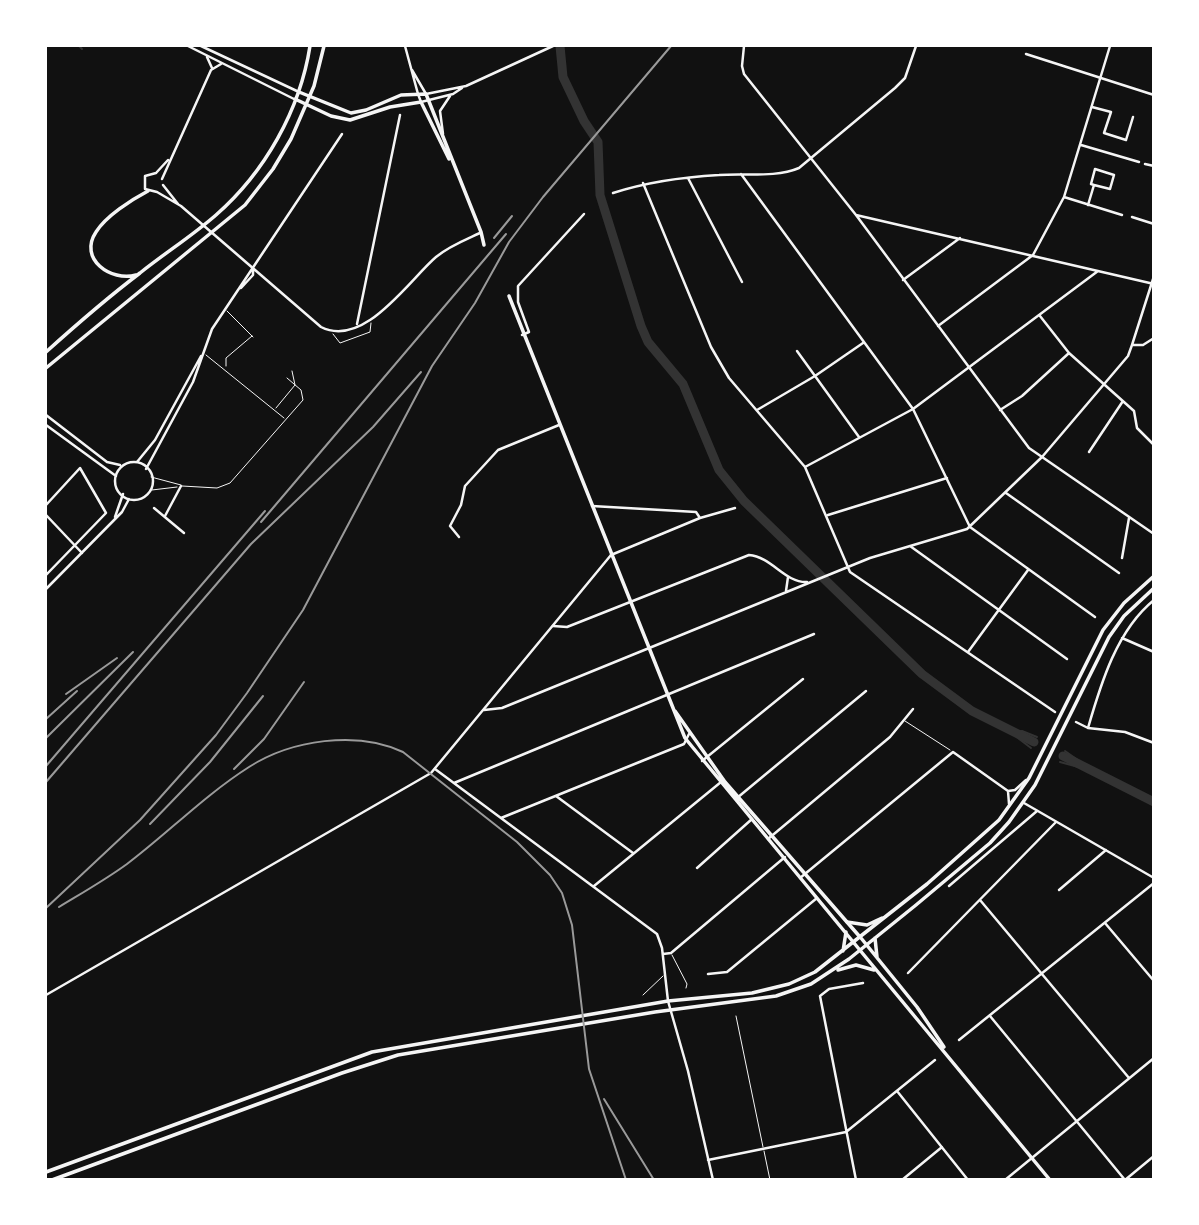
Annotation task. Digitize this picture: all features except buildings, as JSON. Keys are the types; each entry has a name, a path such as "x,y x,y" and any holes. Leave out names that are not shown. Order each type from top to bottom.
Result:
{"main road":[{"path":"46,352 138,274 224,208 247,184 269,154 299,92 310,46"},
{"path":"46,368 97,323 232,217 273,169 310,97 324,46"},
{"path":"299,92 337,110 355,113 396,97 426,94 455,170"},
{"path":"295,99 349,120 390,107 421,102 455,170 484,245"},
{"path":"138,274 125,277 113,275 96,263 92,248 94,236 106,221 148,191"},
{"path":"481,232 488,239"},
{"path":"509,296 522,335 687,741 725,782 752,820 1050,1180"},
{"path":"505,301 512,308"},
{"path":"46,1172 372,1052 668,1001 775,988 815,972 841,954 979,841 1008,810 1029,778 1103,629 1117,610 1153,576"},
{"path":"52,1180 387,1058 670,1010 786,994 832,971 875,939 990,843 1024,803 1109,636 1124,615 1153,588"},
{"path":"674,709 719,782 756,816 878,958 917,1007 946,1052"},
{"path":"847,922 867,925 893,912"},
{"path":"841,954 846,933"},
{"path":"875,939 878,958"},
{"path":"832,971 856,965 878,972"}],"street":[{"path":"188,46 295,99"},
{"path":"201,46 299,92"},
{"path":"405,46 421,102 453,94"},
{"path":"443,134 441,107 453,94 552,46"},
{"path":"744,46 744,74 856,215 1029,447 1153,534"},
{"path":"612,192 643,183 793,171 812,159 905,78 916,46"},
{"path":"938,326 1033,255 1064,197 1110,46"},
{"path":"1026,54 1153,95"},
{"path":"207,57 212,68"},
{"path":"221,64 212,68 169,159 162,179 163,184 181,206 324,328 333,331 370,321 440,254 481,232"},
{"path":"409,64 426,94 466,86"},
{"path":"1092,107 1111,112 1104,134 1126,140 1133,117"},
{"path":"357,325 400,115"},
{"path":"46,415 107,461 120,466 137,462 155,440 244,277 253,268 342,134"},
{"path":"1080,145 1139,162"},
{"path":"169,159 156,173 144,179 148,191 157,192 181,206"},
{"path":"1145,164 1153,166"},
{"path":"1088,205 1095,169 1114,174 1110,189 1094,185"},
{"path":"156,173 162,179"},
{"path":"741,174 913,410 970,527 1095,617"},
{"path":"688,178 741,282"},
{"path":"643,183 711,347 729,378 805,467 853,574 1055,712"},
{"path":"157,192 163,184"},
{"path":"1064,197 1122,215"},
{"path":"522,335 529,332 518,302 518,286 584,214"},
{"path":"856,215 1152,284"},
{"path":"1132,217 1153,223"},
{"path":"903,280 960,238"},
{"path":"805,467 913,410 1098,271"},
{"path":"484,710 495,711 849,566 970,527 1042,457 1128,356 1153,276"},
{"path":"1040,316 1069,353 1134,411 1137,428 1153,445"},
{"path":"1132,345 1143,345 1153,338"},
{"path":"757,410 815,376 864,342"},
{"path":"797,351 859,438"},
{"path":"1000,410 1022,396 1069,353"},
{"path":"146,469 193,382 202,354"},
{"path":"1089,452 1123,401"},
{"path":"46,425 117,477 123,494 130,499 142,499 152,490 152,477 137,462"},
{"path":"459,537 450,526 461,505 465,486 498,450 559,425"},
{"path":"117,477 120,466"},
{"path":"46,505 80,468 106,513 46,575"},
{"path":"828,515 947,478"},
{"path":"165,516 182,486"},
{"path":"1006,493 1119,573"},
{"path":"115,518 123,494"},
{"path":"46,589 130,499"},
{"path":"592,506 696,512 700,518"},
{"path":"154,508 184,533"},
{"path":"46,995 435,769 611,555 700,518 735,508"},
{"path":"46,515 82,553"},
{"path":"1122,558 1129,518"},
{"path":"910,546 1068,659"},
{"path":"552,626 567,627 749,555 766,559 796,582 812,581"},
{"path":"968,654 1028,570"},
{"path":"784,593 789,584 786,575"},
{"path":"1088,728 1122,638 1153,600"},
{"path":"454,783 814,634"},
{"path":"1122,638 1153,652"},
{"path":"704,760 803,679"},
{"path":"736,798 866,691"},
{"path":"768,839 905,721 913,709"},
{"path":"1076,722 1088,728 1125,732 1153,743"},
{"path":"501,818 687,741 690,734"},
{"path":"800,878 953,752 1008,791"},
{"path":"435,769 650,928 659,938 670,1010 713,1180"},
{"path":"1008,791 1018,788 1029,778"},
{"path":"594,886 719,782 725,782"},
{"path":"1008,791 1008,810"},
{"path":"556,796 633,853"},
{"path":"1024,803 1153,878"},
{"path":"949,886 1037,811"},
{"path":"697,868 756,816"},
{"path":"908,973 1055,823"},
{"path":"1059,890 1105,850"},
{"path":"663,954 671,953 784,858 786,851"},
{"path":"959,1040 1153,883"},
{"path":"708,974 727,972 817,898"},
{"path":"980,900 1129,1078"},
{"path":"1105,923 1153,981"},
{"path":"856,1180 820,998 822,992 863,983"},
{"path":"990,1016 1125,1180 1153,1156"},
{"path":"1005,1180 1153,1058"},
{"path":"708,1160 846,1132 935,1060"},
{"path":"897,1091 968,1180"},
{"path":"902,1180 942,1147"}],"lane":[{"path":"226,309 252,336 226,358 226,368"},
{"path":"333,331 334,338 340,344 370,332 370,321"},
{"path":"244,341 247,344"},
{"path":"202,354 226,368 286,419"},
{"path":"292,371 295,385"},
{"path":"152,490 182,486 217,488 230,483 303,400 301,390 287,378"},
{"path":"274,410 295,385"},
{"path":"152,477 182,486"},
{"path":"905,721 953,752"},
{"path":"671,953 687,984 686,988"},
{"path":"643,995 663,976"},
{"path":"736,1016 769,1180"}],"waterway":[{"path":"79,46 82,49"},
{"path":"560,46 563,77 584,121 598,142 600,195 641,326 648,342 683,384 719,470 744,501 922,674 972,711 1034,742"},
{"path":"1010,732 1022,731 1037,737"},
{"path":"1010,732 1031,748"},
{"path":"1065,751 1092,770"},
{"path":"1063,756 1154,802"},
{"path":"1060,762 1093,771"}],"railway":[{"path":"46,908 140,820 216,735 247,693 303,610 432,366 475,303 509,242 543,197 671,46"},
{"path":"494,238 512,216"},
{"path":"261,522 506,234"},
{"path":"46,782 251,544 373,427 421,372"},
{"path":"46,766 265,511"},
{"path":"46,738 133,652"},
{"path":"66,694 117,658"},
{"path":"234,769 264,739 304,682"},
{"path":"46,719 77,691"},
{"path":"150,824 210,762 263,696"},
{"path":"59,907 127,864 217,790 266,758 304,745 345,740 385,745 403,752 517,842 550,875 562,893 572,925 589,1069 626,1180"},
{"path":"604,1099 654,1180"}]}
